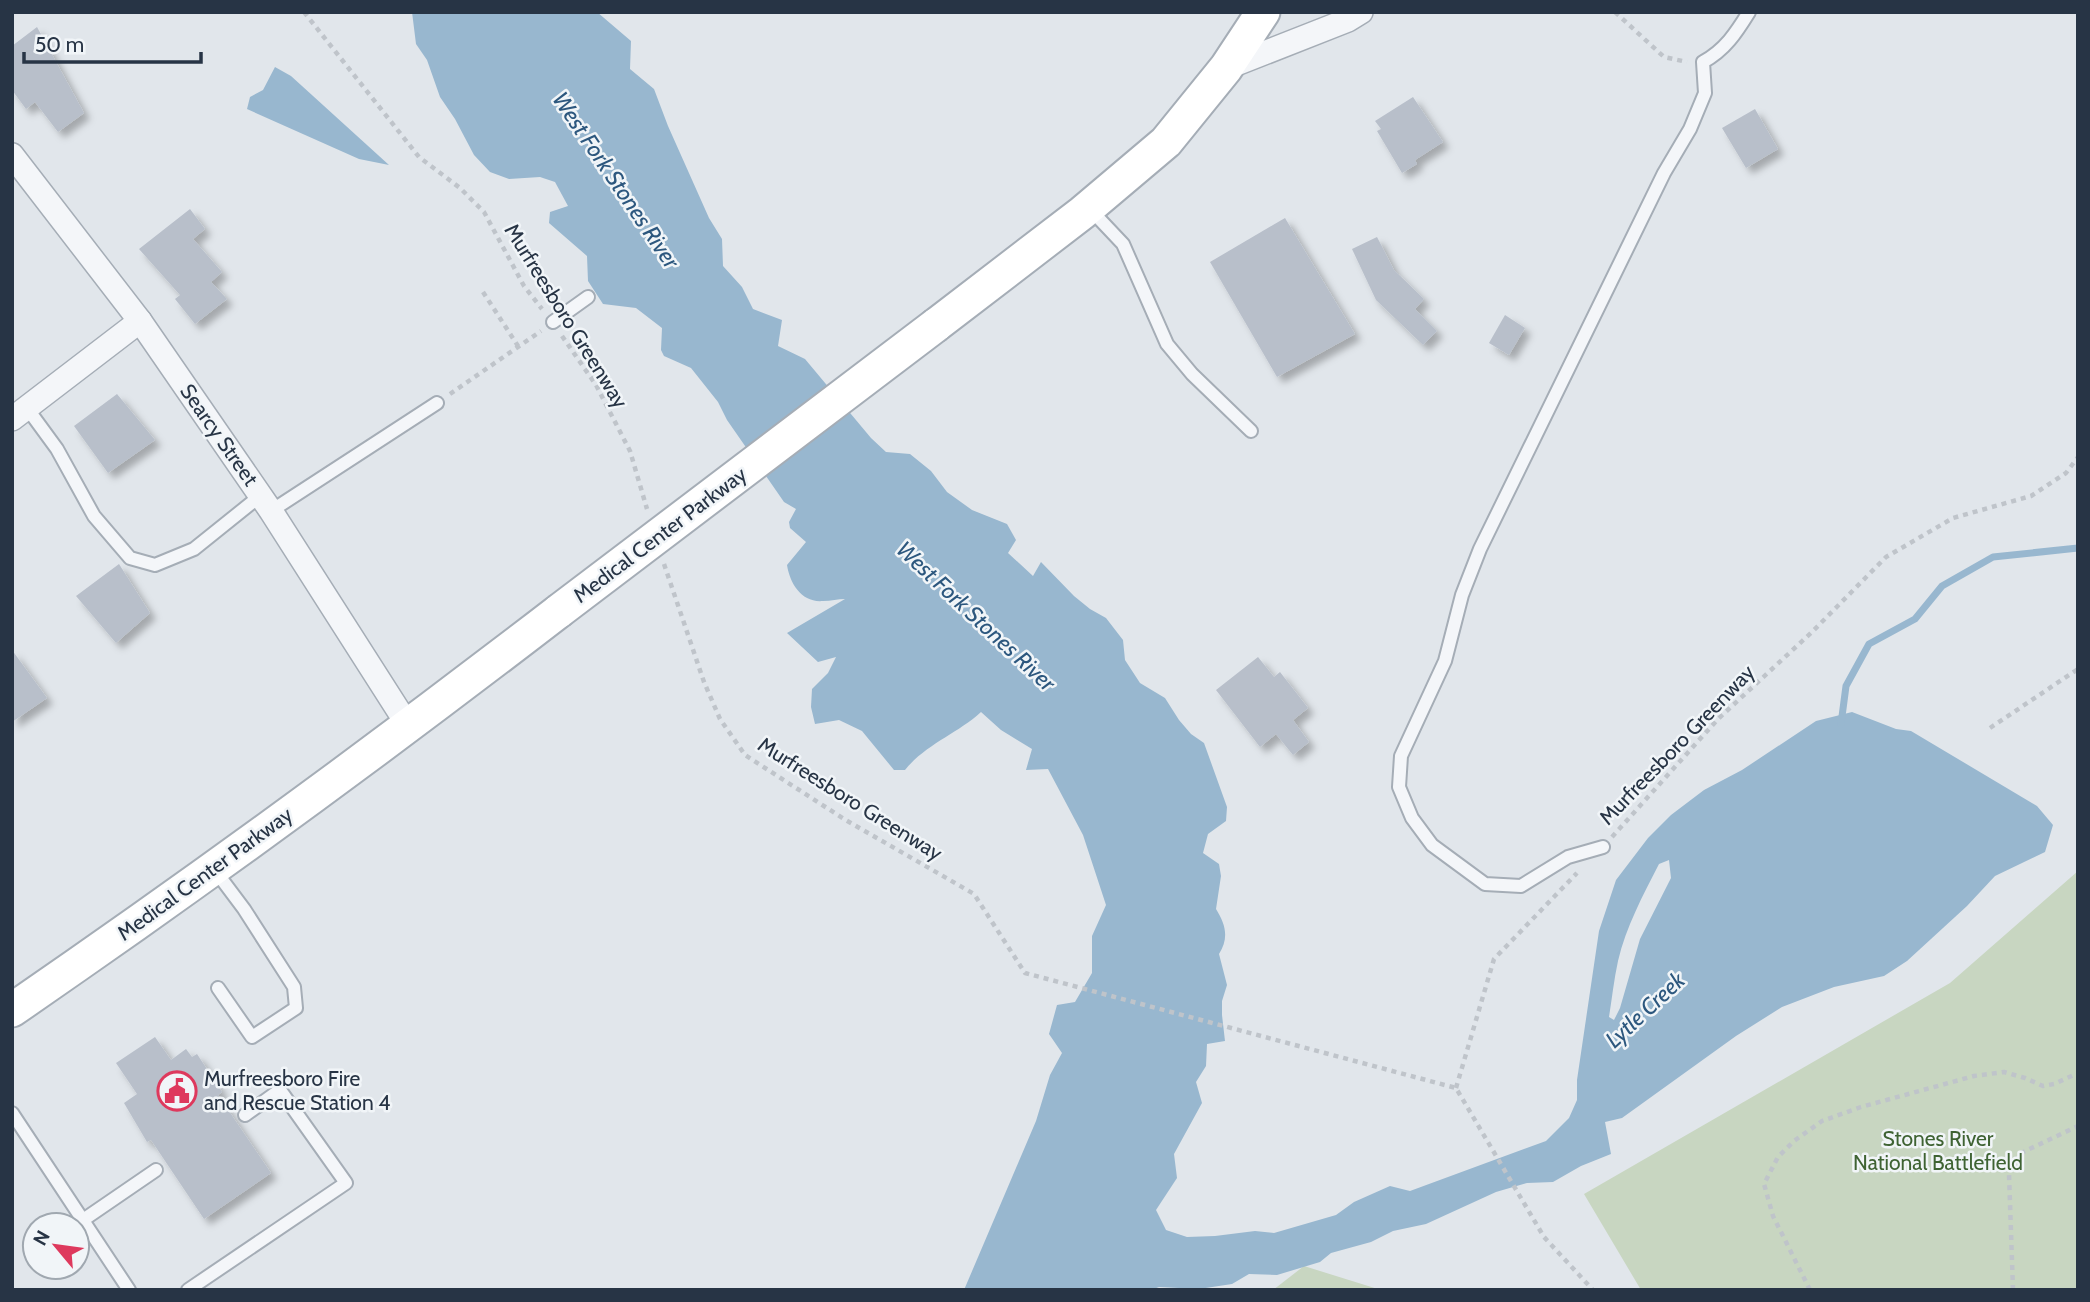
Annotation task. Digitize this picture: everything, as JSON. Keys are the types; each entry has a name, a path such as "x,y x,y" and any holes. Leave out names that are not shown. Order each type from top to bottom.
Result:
{"main road":[{"name":"Medical Center Parkway","path":"12,1010 214,869 409,727 1089,207 1166,142 1226,68 1263,12"}],"street":[{"path":"1226,68 1348,20 1361,12"},
{"name":"Searcy Street","path":"12,155 140,321 266,503 409,727"},
{"path":"20,414 140,321"}],"lane":[{"path":"1603,847 1568,857 1521,886 1485,884 1432,845 1412,818 1399,786 1401,756 1445,661 1462,595 1480,549 1664,173 1690,129 1705,93 1703,62 1716,55 1731,41 1749,12"},
{"path":"1089,207 1123,244 1167,344 1192,374 1251,431"},
{"path":"553,322 588,297"},
{"path":"20,414 57,449 94,516 130,558 155,565 194,549 266,503 437,403"},
{"path":"214,869 244,909 294,987 296,1009 253,1037 218,988"},
{"path":"188,1290 346,1183 280,1090 245,1115"},
{"path":"12,1113 77,1211"},
{"path":"91,1215 156,1170"},
{"path":"91,1232 129,1290"}],"path":[{"name":"Murfreesboro Greenway","path":"304,12 419,157 460,188 484,212 524,286 553,322 596,385 630,451 648,513"},
{"path":"1615,12 1664,57"},
{"path":"483,292 518,346"},
{"path":"437,403 553,322"},
{"name":"Murfreesboro Greenway","path":"663,562 704,682 720,719 745,755 844,819 974,894 1025,973 1456,1088 1494,959 1603,847 1718,719 1812,632 1886,557 1953,518 2031,496 2066,473 2078,457"},
{"path":"1990,728 2078,669"},
{"path":"1810,1290 1773,1216 1764,1184 1778,1157 1794,1141 1822,1121 1835,1116 1975,1076 2004,1072 2043,1086 2078,1073"},
{"path":"1456,1088 1544,1237 1593,1290"},
{"path":"2013,1290 2008,1174 2019,1154 2078,1126"}],"green space":[{"name":"Stones River National Battlefield","path":"2078,871 2078,1290 1641,1290 1584,1194 1950,983"},
{"path":"1304,1266 1381,1290 1273,1290"}],"water":[{"name":"West Fork Stones River","path":"412,12 597,12 631,41 630,69 654,89 709,218 722,239 723,266 742,287 753,309 782,320 778,346 805,359 871,438 886,452 910,454 931,471 947,492 972,510 1007,524 1016,540 1008,553 1033,576 1041,562 1074,596 1106,618 1123,640 1125,660 1140,683 1165,698 1191,734 1204,743 1227,807 1226,821 1208,834 1203,853 1219,864 1221,876 1216,909 1225,932 1219,954 1227,985 1222,1001 1225,1041 1207,1044 1206,1066 1196,1082 1202,1103 1174,1154 1177,1178 1156,1210 1166,1230 1187,1237 1255,1231 1274,1233 1336,1215 1354,1202 1390,1186 1410,1191 1546,1141 1569,1118 1577,1100 1577,1080 1599,931 1616,880 1648,838 1671,815 1704,790 1742,770 1816,721 1852,712 1896,729 1911,731 2037,806 2053,825 2045,852 1995,876 1967,906 1907,961 1884,976 1834,987 1782,1007 1736,1036 1622,1118 1605,1122 1611,1154 1581,1166 1553,1182 1527,1183 1496,1192 1426,1224 1393,1231 1371,1242 1331,1253 1320,1262 1277,1275 1249,1274 1232,1284 1199,1289 1159,1287 1151,1290 964,1290 1036,1121 1050,1075 1062,1053 1049,1034 1057,1005 1075,1002 1092,973 1092,936 1106,905 1083,835 1048,769 1026,770 1032,749 1001,730 981,712 922,753 905,770 894,770 862,731 839,720 815,724 811,707 812,689 828,673 836,657 818,662 787,633 845,599 816,601 803,595 794,585 787,565 806,542 790,528 789,522 796,509 784,502 727,420 718,402 691,368 664,356 661,350 662,328 636,308 603,304 588,281 587,256 549,223 550,212 568,206 555,182 540,177 509,179 490,172 474,155 440,97 427,60 416,44","holes":["1669,860 1671,878 1640,939 1614,1020 1609,1017 1615,975 1630,924 1659,864"]},
{"path":"275,67 291,76 389,165 359,159 247,109 250,97 263,90"}],"building":[{"path":"37,27 84,113 58,132 35,102 26,109 12,90 12,46"},
{"path":"1413,97 1443,142 1415,160 1417,164 1402,173 1377,131 1381,129 1375,121"},
{"path":"1755,109 1778,149 1746,168 1722,128"},
{"path":"190,209 205,229 193,239 222,272 211,282 227,299 195,324 175,299 180,295 139,249"},
{"path":"1285,218 1355,334 1277,377 1210,262"},
{"path":"1377,237 1394,270 1424,299 1415,309 1437,331 1423,345 1376,300 1352,249"},
{"path":"1505,315 1525,328 1509,355 1489,343"},
{"path":"117,394 155,440 108,473 74,426"},
{"path":"119,564 150,613 116,643 76,596"},
{"path":"12,650 47,698 12,722"},
{"path":"1258,657 1274,677 1280,672 1308,708 1293,720 1309,742 1293,755 1276,734 1260,747 1216,690"},
{"path":"155,1037 171,1060 186,1049 192,1057 197,1054 222,1092 218,1095 271,1173 204,1219 151,1140 147,1142 124,1103 137,1094 116,1063"}],"waterway":[{"name":"Lytle Creek","path":"1841,724 1846,686 1869,644 1915,619 1942,586 1993,557 2078,548"}],"place":[{"name":"Murfreesboro Fire and Rescue Station 4","path":"177,1091"}]}
